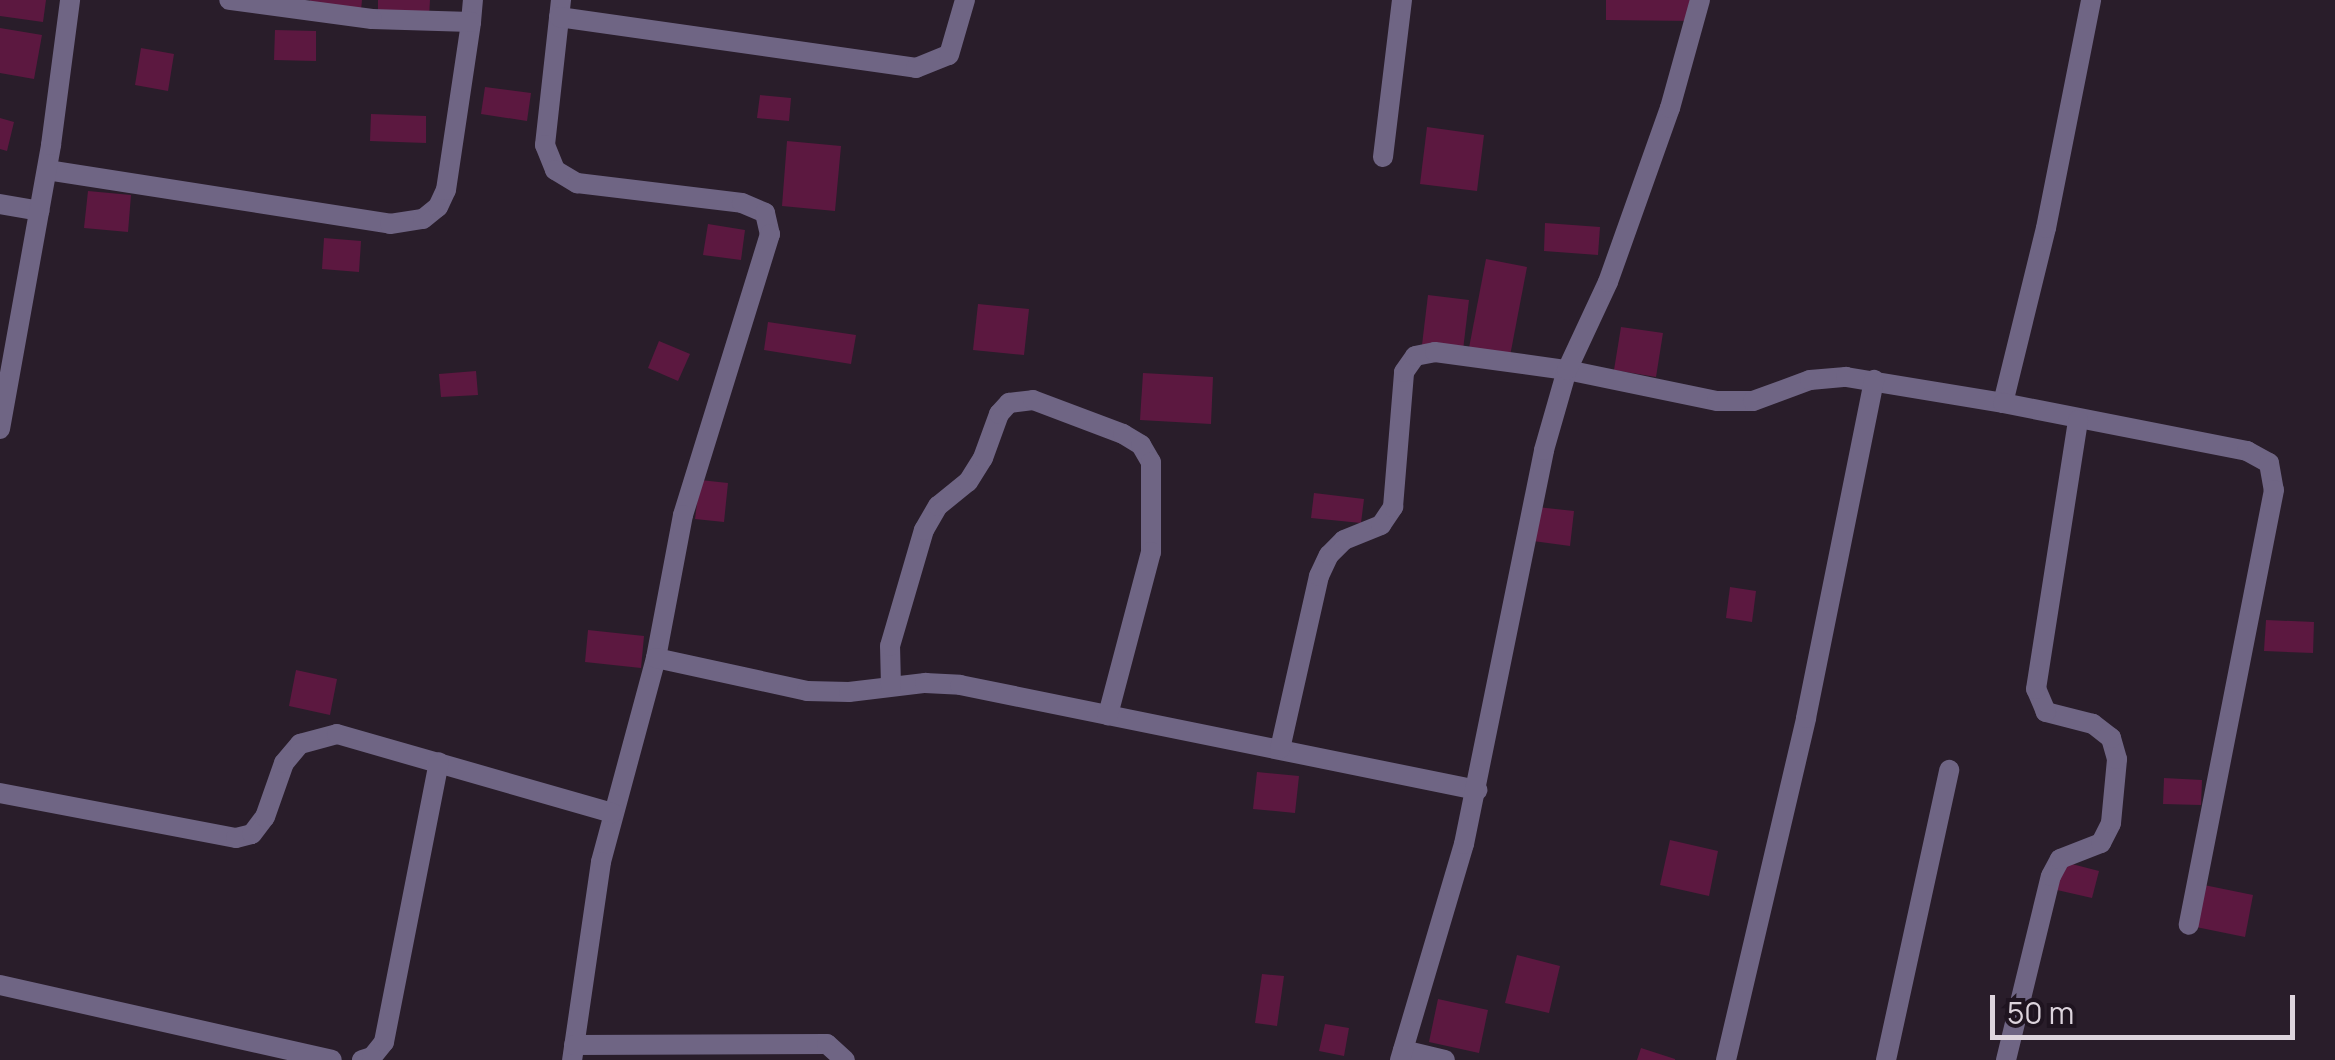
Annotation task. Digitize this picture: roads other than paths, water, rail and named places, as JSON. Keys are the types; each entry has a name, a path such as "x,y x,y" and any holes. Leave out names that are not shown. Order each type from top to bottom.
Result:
{"street":[{"path":"0,429 47,170 70,0"},
{"path":"229,0 372,18 471,22"},
{"path":"47,170 390,224 423,219 438,207 446,190 473,0"},
{"path":"845,1060 827,1044 573,1053 601,862 656,658 683,515 770,234 766,213 742,202 577,183 555,170 546,145 560,8 916,68 949,55 966,0"},
{"path":"1383,158 1402,0"},
{"path":"1445,1060 1401,1055 1476,790 1530,498 1567,370 1628,229 1670,108 1700,0"},
{"path":"2004,403 2046,228 2091,0"},
{"path":"0,204 39,211"},
{"path":"1280,749 1319,576 1329,555 1344,540 1381,526 1393,507 1404,372 1414,356 1434,352 1567,370 1717,401 1754,401 1810,380 1846,376 2004,403 2246,451 2269,463 2274,490 2189,924"},
{"path":"1726,1060 1806,718 1874,380"},
{"path":"891,686 890,646 924,530 938,506 968,482 984,458 999,414 1009,403 1033,400 1123,434 1141,445 1151,462 1151,552 1108,715"},
{"path":"2006,1060 2051,876 2060,859 2101,843 2110,824 2117,759 2111,738 2093,724 2046,712 2036,689 2078,420"},
{"path":"656,658 807,690 849,692 891,686 960,685 1476,790"},
{"path":"0,793 226,840 252,834 266,817 284,764 300,744 316,736 338,734 613,813"},
{"path":"362,1060 372,1056 384,1042 439,762"},
{"path":"1886,1060 1949,770"},
{"path":"0,984 332,1060"}]}
